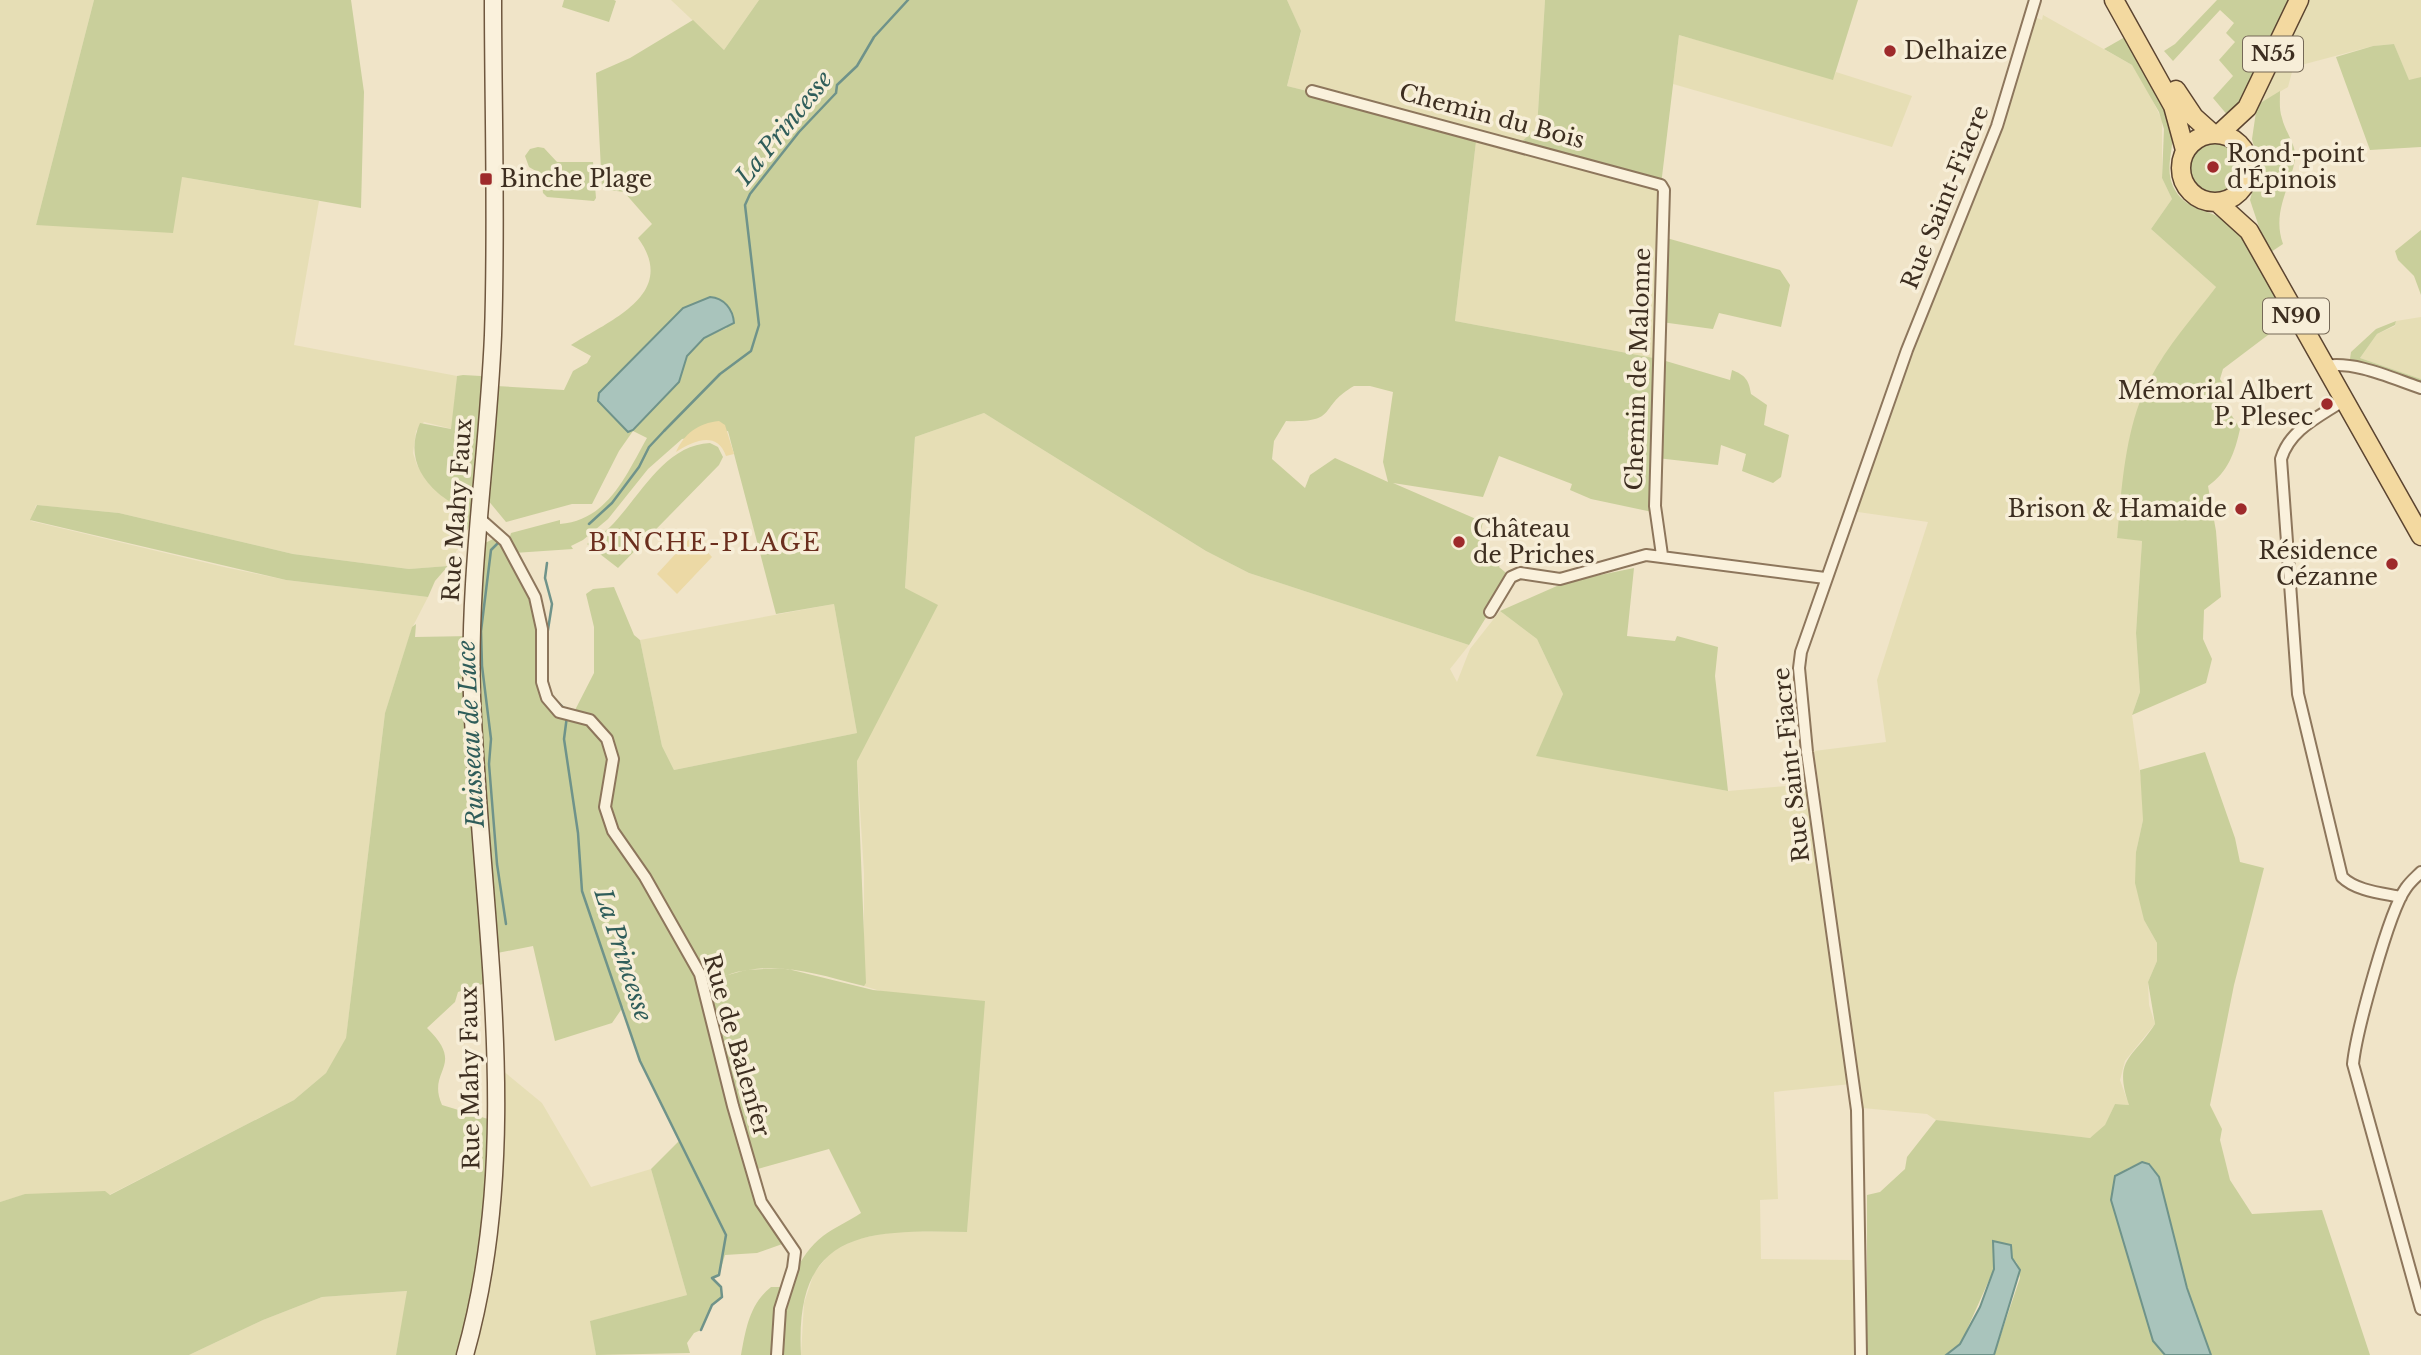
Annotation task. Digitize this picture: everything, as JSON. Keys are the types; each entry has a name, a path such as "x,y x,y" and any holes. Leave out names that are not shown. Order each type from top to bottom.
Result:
{"main road":[{"name":"N90","path":"2114,0 2173,106 2185,150 2180,171 2183,181 2197,197 2217,202 2249,231 2421,536"},
{"path":"2122,0 2182,102 2216,134 2236,141 2243,148"},
{"name":"N55","path":"2243,148 2247,108 2299,0"},
{"name":"N55","path":"2216,134 2247,108"},
{"path":"2185,150 2194,140 2216,134"},
{"name":"N90","path":"2243,148 2249,169 2242,189 2249,231"},
{"path":"2217,202 2231,198 2242,189"}],"street":[{"name":"Rue Mahy Faux","path":"465,1355 486,1268 494,1182 492,954 472,698 472,637 493,334 493,0"},
{"name":"Rue Saint-Fiacre","path":"1861,1355 1857,1110 1807,752 1799,668 1804,639 1906,350 1997,126 2035,0"},
{"name":"Chemin du Bois","path":"1312,91 1661,185"},
{"name":"Chemin de Malonne","path":"1661,185 1664,191 1655,506 1662,555"},
{"path":"2325,366 2338,364 2363,369 2421,388"},
{"path":"2344,400 2298,430 2285,445 2281,459 2298,694 2342,877 2348,883 2362,888 2401,897"},
{"name":"Rue de Balenfer","path":"479,518 505,541 535,597 542,629 543,688 553,706 590,720 607,739 612,759 606,794 609,820 697,967 761,1202 795,1252 793,1268 780,1309 777,1355"},
{"path":"1490,612 1511,577 1520,573 1560,579 1646,555 1825,578"},
{"path":"2421,872 2401,897 2356,1040 2353,1064 2354,1080 2421,1309"}],"shaded area":[{"path":"0,0 94,0 36,225 182,177 319,201 294,345 457,376 452,429 424,422 416,431 413,453 430,485 462,510 466,517 457,550 448,566 409,569 293,554 119,513 36,505 31,521 224,567 286,580 428,597 412,628 385,713 346,1039 326,1073 294,1100 109,1195 26,1194 0,1202"},
{"path":"671,0 759,0 724,50"},
{"path":"1287,0 1545,0 1537,128 1531,134 1661,185 1659,359 1455,321 1477,133 1287,86 1301,32"},
{"path":"2306,0 2421,0 2421,77 2409,81 2394,44 2373,46 2305,64 2292,72 2288,87 2257,105"},
{"path":"2043,15 2132,65 2142,79 2162,120 2162,178 2172,199 2151,229 2216,287 2161,360 2117,537 2142,541 2136,633 2140,692 2132,715 2143,795 2143,820 2136,852 2144,920 2157,943 2157,961 2148,982 2149,1005 2155,1024 2125,1061 2120,1080 2129,1105 2115,1104 2105,1126 2090,1138 1964,1124 1936,1120 1927,1114 1862,1108 1814,751 1886,742 1877,680 1928,522 1851,511 2035,17 2042,20"},
{"path":"1679,35 1833,79 1836,72 1912,96 1892,147 1673,84"},
{"path":"2421,317 2421,379 2360,358 2377,334 2395,326 2396,321"},
{"path":"984,413 1206,551 1249,573 1469,645 1450,669 1457,682 1470,649 1500,611 1537,639 1563,694 1537,755 1728,791 1809,784 1851,1084 1774,1092 1778,1199 1760,1200 1761,1259 1853,1260 1857,1355 801,1355 804,1303 814,1273 831,1252 857,1239 897,1231 967,1232 969,1189 887,993 864,986 864,873 857,761 905,588 915,437"},
{"path":"834,604 857,733 674,770 662,746 640,640"},
{"path":"502,1070 542,1103 591,1187 651,1169 687,1295 591,1321 596,1355 465,1355"},
{"path":"408,1291 396,1355 189,1355 263,1320 322,1297"}],"green space":[{"path":"94,0 351,0 364,92 361,208 182,177 173,233 36,225"},
{"path":"564,0 616,1 609,22 562,7"},
{"path":"759,0 1287,0 1301,31 1287,86 1477,133 1455,321 1659,359 1730,380 1732,370 1746,379 1751,394 1767,405 1764,425 1789,435 1781,477 1773,483 1742,471 1746,454 1721,445 1718,465 1657,458 1657,513 1591,499 1570,490 1572,484 1499,456 1483,497 1393,483 1483,522 1479,538 1488,553 1501,562 1499,567 1511,577 1469,645 1249,573 1206,551 984,413 915,437 905,588 938,605 857,761 866,983 864,986 802,971 764,968 725,976 703,985 758,1194 788,1242 757,1253 725,1255 719,1275 712,1278 721,1287 722,1297 712,1305 701,1330 694,1333 687,1343 690,1353 596,1355 590,1321 687,1295 651,1169 679,1141 640,1061 623,1007 612,1023 555,1041 533,946 492,954 492,981 458,992 455,1002 427,1028 444,1051 444,1068 438,1093 442,1105 488,1119 494,1127 487,1218 458,1355 396,1355 407,1291 322,1297 263,1320 189,1355 0,1355 0,1202 25,1194 105,1191 110,1195 294,1100 326,1073 346,1038 385,713 412,627 416,624 415,637 472,636 483,544 493,539 509,540 511,533 560,520 560,524 577,521 591,514 614,493 647,438 633,431 619,451 592,504 572,504 506,522 487,499 496,386 564,390 573,371 587,363 591,356 571,345 620,315 634,303 645,290 650,275 648,258 638,238 652,224 624,192 602,189 596,73 630,58 693,20 724,50","holes":["719,298 727,328 704,338 687,356 679,382 633,430","1354,386 1370,386 1393,392 1383,462 1388,482 1335,458 1310,475 1305,488 1272,459 1274,441 1286,421 1303,421 1321,416","728,431 776,614 834,604 857,733 674,770 662,746 640,640 634,635 614,587 593,589 586,594 594,627 594,673 573,714 553,706 542,676 535,597 514,553 573,549 571,546 583,540 608,519 648,469 682,439"]},
{"path":"1545,0 1858,0 1833,80 1679,35 1661,185 1519,144 1537,128"},
{"path":"2217,0 2291,0 2241,102 2229,117 2213,98 2233,76 2219,60 2235,42 2226,33 2234,23 2220,10 2173,61 2164,51 2175,44"},
{"path":"2125,37 2156,86 2170,117 2173,137 2170,172 2175,190 2187,203 2220,217 2236,230 2255,259 2284,314 2268,335 2223,369 2220,379 2230,394 2221,402 2223,410 2232,416 2240,429 2230,461 2208,486 2216,531 2221,597 2204,610 2203,639 2212,659 2206,683 2132,715 2140,692 2136,633 2142,541 2117,538 2130,436 2150,379 2173,343 2216,287 2151,229 2172,199 2162,178 2164,129 2159,112 2132,65 2104,49"},
{"path":"2394,44 2409,80 2421,77 2421,147 2370,150 2336,57 2373,46"},
{"path":"2280,91 2281,115 2294,149 2295,160 2280,212 2283,244 2271,252 2250,200 2259,167 2252,139 2257,105"},
{"path":"2214,141 2224,143 2232,149 2238,157 2238,177 2232,185 2224,191 2214,193 2204,191 2196,185 2190,177 2188,167 2190,157 2196,149 2204,143"},
{"path":"544,148 557,162 593,162 594,201 547,197 543,193 541,174 529,167 525,156 530,149"},
{"path":"2421,230 2421,295 2414,276 2398,260 2395,251"},
{"path":"1663,237 1780,270 1790,285 1781,327 1719,313 1713,329 1661,322"},
{"path":"2396,321 2395,325 2377,334 2360,358 2421,379 2421,384 2350,359 2351,352 2376,329"},
{"path":"457,376 481,376 486,383 473,519 457,550 465,514 424,478 416,461 415,443 420,423 451,429"},
{"path":"710,443 718,447 723,457 719,465 618,568 587,544 609,528 665,463 693,446"},
{"path":"37,505 119,513 293,554 409,569 448,566 435,581 428,597 286,580 30,520"},
{"path":"1634,568 1627,636 1675,641 1677,636 1718,647 1715,676 1728,791 1536,756 1563,694 1537,639 1500,611 1566,582"},
{"path":"2205,752 2235,838 2240,862 2264,868 2234,985 2210,1105 2222,1129 2220,1140 2230,1180 2252,1214 2322,1210 2370,1355 2211,1355 2187,1288 2159,1177 2150,1164 2130,1167 2115,1176 2111,1200 2153,1341 2165,1355 1994,1355 2020,1278 2017,1263 1994,1241 1994,1269 1960,1345 1946,1355 1867,1355 1867,1195 1880,1192 1905,1169 1907,1157 1936,1120 2090,1138 2105,1125 2115,1104 2129,1105 2123,1078 2124,1068 2127,1060 2155,1024 2148,982 2157,961 2157,943 2144,920 2135,883 2136,852 2143,820 2140,770"},
{"path":"754,969 788,969 873,990 985,1001 967,1232 898,1233 869,1237 844,1246 824,1260 810,1282 802,1313 801,1355 780,1355 784,1306 794,1275 811,1247 823,1236 861,1213 829,1149 754,1170 708,996 713,986 731,974"},
{"path":"771,1287 783,1287 775,1355 741,1355 753,1310"}],"sand":[{"path":"719,421 725,425 734,454 726,456 722,448 711,440 690,444 676,452 693,430"},
{"path":"692,536 712,557 677,594 657,574"}],"water":[{"path":"710,297 727,305 734,323 704,338 687,356 679,382 628,432 598,401 599,393 683,308"},
{"path":"2142,1162 2149,1164 2159,1177 2187,1288 2211,1355 2165,1355 2153,1341 2111,1200 2115,1176"},
{"path":"1993,1241 2011,1245 2012,1258 2020,1270 1994,1355 1946,1355 1960,1344 1980,1307 1994,1269"}],"waterway":[{"name":"La Princesse","path":"589,524 612,503 639,467 649,447 720,374 751,351 759,325 745,205 750,194 799,132 836,93 837,85 857,66 874,37 908,0"},
{"name":"Ruisseau de Luce","path":"498,543 491,550 481,631 482,666 491,739 489,764 497,864 506,924"},
{"name":"La Princesse","path":"547,563 545,578 552,604 547,636"},
{"name":"La Princesse","path":"547,671 548,685"},
{"name":"La Princesse","path":"553,698 566,710"},
{"name":"La Princesse","path":"567,716 564,739 578,833 582,891 640,1061 726,1235 719,1275 712,1278 721,1287 722,1297 712,1305 701,1330"}],"place":[{"name":"Delhaize","path":"1890,51"},
{"name":"Rond-point d'Épinois","path":"2213,167"},
{"name":"Binche Plage","path":"486,179"},
{"name":"Mémorial Albert P. Plesec","path":"2327,404"},
{"name":"Brison & Hamaide","path":"2241,509"},
{"name":"Château de Priches","path":"1459,542"},
{"name":"Résidence Cézanne","path":"2392,564"}],"district":[{"name":"BINCHE-PLAGE","path":"705,543"}]}
